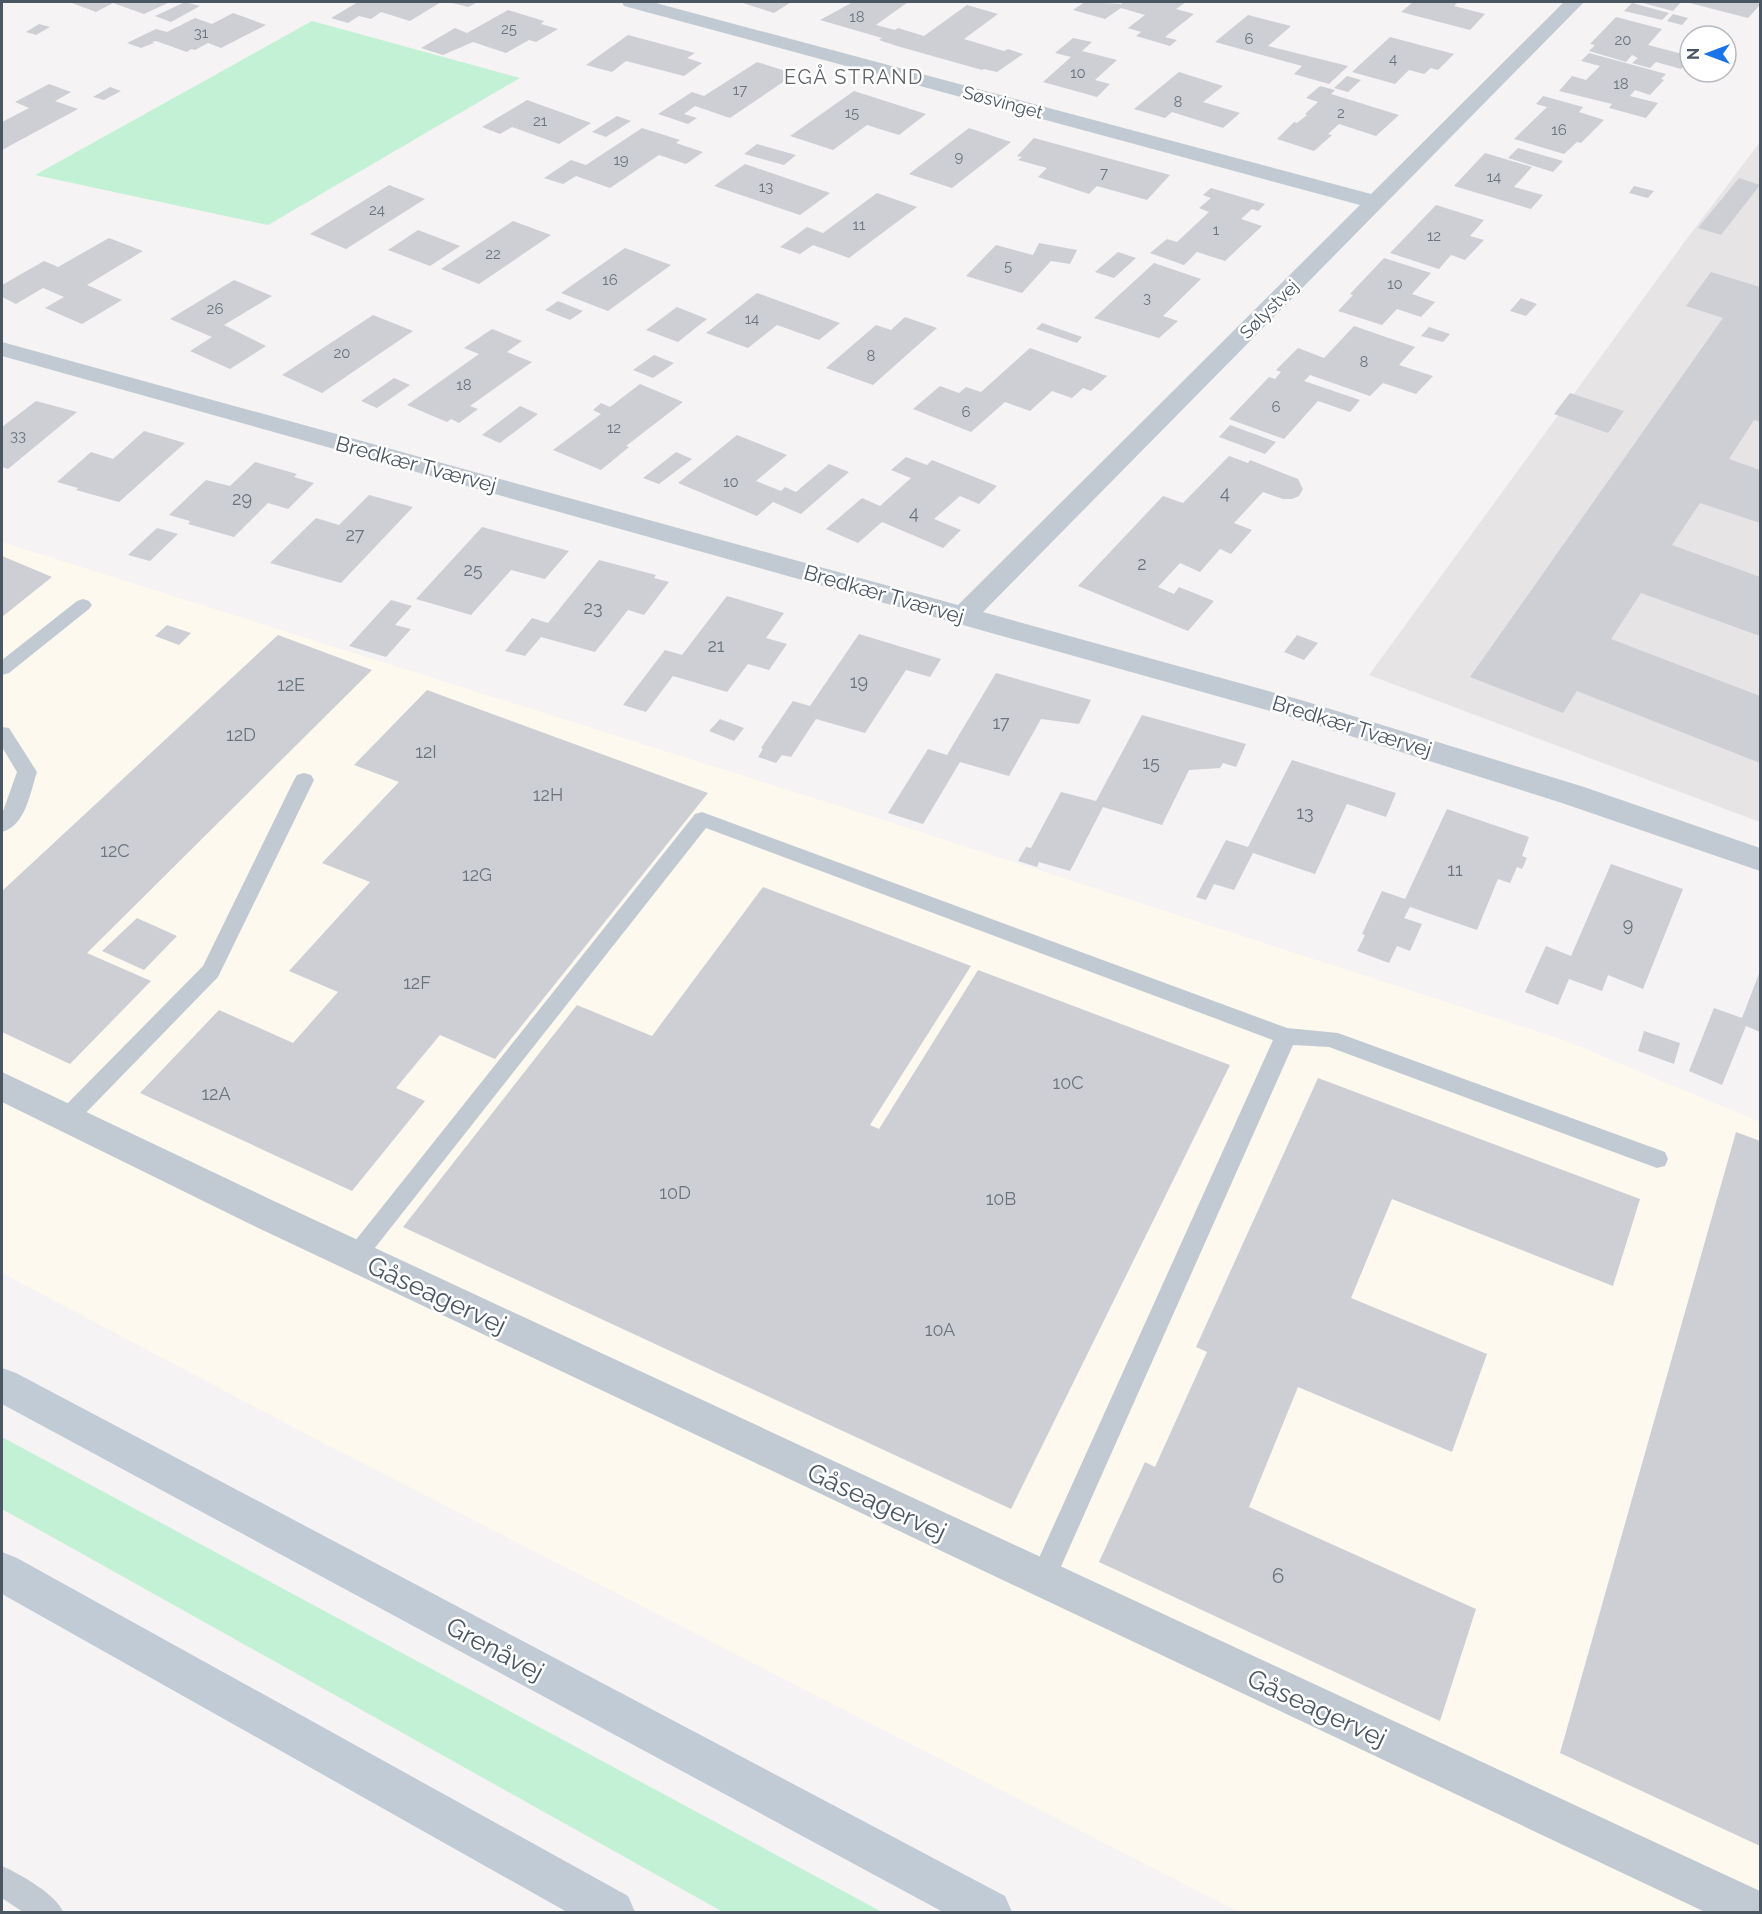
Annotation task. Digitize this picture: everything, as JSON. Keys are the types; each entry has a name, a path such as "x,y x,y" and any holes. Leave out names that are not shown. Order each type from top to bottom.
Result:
{"main road":[{"name":"Grenåvej","path":"2,1385 989,1912"},
{"path":"2,1572 612,1912"}],"street":[{"name":"Søsvinget","path":"631,2 1375,202"},
{"name":"Sølystvej","path":"963,616 1575,2"},
{"name":"Bredkær Tværvej","path":"2,349 1314,714 1573,795 1761,860"},
{"name":"Gåseagervej","path":"2,1086 355,1256 1042,1580 1755,1912"}],"lane":[{"path":"2,669 83,605"},
{"path":"2,733 27,772 13,814 2,825"},
{"path":"68,1118 211,972 304,780"},
{"path":"355,1256 702,819 1286,1036 1330,1039 1657,1159"},
{"path":"1042,1580 1286,1036"},
{"path":"2,1881 48,1912"}],"shaded area":[{"path":"1760,142 1760,822 1369,675"},
{"path":"2,542 890,822 1564,1040 1760,1122 1760,1912 1239,1912 329,1446 2,1273"}],"green space":[{"path":"312,21 520,78 268,225 35,175"},
{"path":"2,1437 882,1912 723,1912 2,1509"}],"building":[{"path":"170,2 144,14 113,3 96,12 72,3"},
{"path":"185,2 200,6 171,22 155,16"},
{"path":"358,2 441,2 410,21 381,12 371,19 359,16 348,23 331,18"},
{"path":"449,2 478,2 468,7"},
{"path":"740,2 791,2 774,13"},
{"path":"853,2 908,2 876,25 895,30 898,28 924,36 967,5 998,14 964,39 1023,54 997,72 982,70 897,46 879,40 882,38 820,20"},
{"path":"1085,2 1121,4 1124,2 1186,2 1176,9 1194,14 1165,37 1177,40 1170,46 1136,36 1141,32 1128,28 1145,15 1121,8 1105,19 1073,10"},
{"path":"1413,2 1458,2 1454,6 1485,14 1470,30 1401,12"},
{"path":"1639,2 1681,2 1673,11"},
{"path":"1686,2 1757,2 1760,5 1748,18"},
{"path":"1632,3 1669,13 1662,20 1624,11"},
{"path":"508,10 544,21 541,24 558,29 536,42 529,40 506,53 473,42 443,55 421,48 455,28 467,33"},
{"path":"233,13 266,25 221,48 208,43 187,52 156,41 141,48 127,43 156,29 167,32 195,18 212,24"},
{"path":"1673,14 1688,18 1683,24 1667,21"},
{"path":"1248,15 1291,26 1268,46 1348,66 1329,84 1294,74 1302,66 1215,42"},
{"path":"1616,17 1662,29 1648,45 1678,53 1678,68 1656,62 1650,68 1632,63 1638,58 1632,55 1626,62 1589,51 1595,45 1590,44"},
{"path":"39,24 50,27 36,35 26,32"},
{"path":"628,35 695,53 687,58 702,63 684,76 626,61 612,72 586,65"},
{"path":"1390,37 1454,54 1438,70 1431,68 1424,74 1409,70 1395,84 1352,72"},
{"path":"1073,38 1092,42 1082,51 1117,60 1095,80 1110,84 1097,97 1043,82 1071,57 1055,53"},
{"path":"1589,53 1666,74 1661,79 1664,80 1650,95 1635,90 1630,96 1658,103 1646,118 1609,108 1612,104 1559,91 1572,76 1586,80 1600,66 1581,61"},
{"path":"757,62 795,74 730,118 695,106 684,114 697,118 688,124 658,114 692,92 704,96"},
{"path":"1179,72 1223,86 1203,102 1240,113 1223,128 1172,112 1165,118 1134,109"},
{"path":"1347,76 1361,80 1348,92 1334,88"},
{"path":"49,84 71,92 55,101 78,109 2,150 2,122 29,108 15,102"},
{"path":"1320,86 1335,90 1331,94 1399,115 1376,136 1339,124 1328,134 1332,135 1314,151 1277,139 1294,122 1297,123 1307,115 1305,114 1318,102 1306,98"},
{"path":"110,87 121,91 104,100 93,97"},
{"path":"854,91 926,114 899,135 867,125 833,150 790,136"},
{"path":"1543,96 1583,107 1579,112 1604,120 1581,143 1577,142 1564,154 1514,139 1547,107 1536,104"},
{"path":"527,100 591,123 559,144 512,127 500,134 482,127"},
{"path":"617,116 631,121 606,137 592,132"},
{"path":"642,128 680,140 676,143 703,152 686,164 659,155 610,188 576,176 563,184 544,178 571,160 586,165"},
{"path":"969,128 1011,142 952,188 909,174"},
{"path":"1034,138 1170,175 1147,200 1097,186 1089,194 1038,177 1047,168 1018,160 1022,157 1017,156"},
{"path":"757,144 796,155 784,165 744,154"},
{"path":"1518,148 1563,161 1553,172 1508,158"},
{"path":"1485,153 1532,167 1514,187 1543,195 1531,209 1454,186"},
{"path":"745,164 830,193 800,215 714,186"},
{"path":"1739,178 1760,185 1721,235 1698,228"},
{"path":"389,185 425,199 346,249 310,234"},
{"path":"1634,186 1654,191 1648,198 1629,193"},
{"path":"1211,188 1265,204 1258,211 1252,209 1241,219 1262,226 1225,261 1197,252 1184,265 1150,253 1167,239 1177,242 1209,212 1199,208 1211,198 1203,195"},
{"path":"877,193 917,207 849,258 813,245 800,254 780,247 807,227 823,233"},
{"path":"1436,205 1484,220 1470,236 1484,240 1465,260 1451,255 1439,269 1390,253"},
{"path":"513,221 551,235 479,284 441,269"},
{"path":"418,230 460,246 430,266 388,250"},
{"path":"109,238 143,251 87,285 122,300 82,324 45,308 64,297 43,288 16,304 2,297 2,285 44,261 58,267"},
{"path":"1039,243 1077,250 1070,264 1051,261 1022,293 966,276 996,245 1033,255"},
{"path":"625,248 671,265 608,311 561,293"},
{"path":"1118,252 1136,258 1114,278 1095,272"},
{"path":"1384,258 1431,273 1412,294 1435,302 1421,317 1397,309 1382,325 1338,311 1353,295 1350,294"},
{"path":"1154,263 1201,279 1163,316 1178,321 1159,338 1094,318"},
{"path":"1711,272 1760,287 1760,422 1754,420 1729,459 1760,470 1760,523 1700,503 1672,545 1760,577 1760,636 1641,593 1611,639 1760,696 1760,763 1577,691 1563,713 1470,677 1723,318 1686,306"},
{"path":"234,280 272,296 224,325 266,346 230,369 190,351 212,337 170,319"},
{"path":"757,293 840,323 819,340 777,325 748,348 706,333"},
{"path":"1521,298 1537,304 1526,316 1510,311"},
{"path":"558,301 583,311 570,320 545,310"},
{"path":"677,307 707,319 678,342 646,330"},
{"path":"373,315 413,331 322,393 282,375"},
{"path":"905,317 937,328 873,385 826,368 876,325 891,330"},
{"path":"1042,323 1082,337 1077,343 1036,329"},
{"path":"1354,326 1415,347 1399,365 1433,376 1416,394 1383,383 1370,396 1310,375 1304,381 1360,400 1350,412 1318,401 1284,439 1229,419 1269,377 1275,379 1281,372 1276,370 1298,348 1324,358"},
{"path":"1429,327 1450,334 1443,342 1421,336"},
{"path":"492,329 522,341 507,352 532,362 470,406 478,409 459,423 451,419 447,422 407,405 479,354 464,348"},
{"path":"1030,348 1107,376 1091,391 1083,388 1072,398 1052,391 1030,411 1005,402 971,432 913,409 940,386 959,393 966,387 981,392"},
{"path":"654,355 674,363 653,378 633,370"},
{"path":"394,378 410,385 377,408 361,401"},
{"path":"640,384 683,402 626,446 629,447 601,470 553,450 601,414 593,410 601,403 610,407"},
{"path":"1570,393 1624,411 1608,433 1554,414"},
{"path":"36,401 77,412 8,469 2,467 2,427"},
{"path":"520,406 538,414 500,443 482,435"},
{"path":"1230,425 1276,442 1265,454 1219,437"},
{"path":"144,431 185,443 119,502 57,482 91,452 113,459"},
{"path":"737,435 787,455 756,481 781,491 785,487 796,492 829,464 849,472 801,514 773,502 757,516 678,483"},
{"path":"676,452 692,459 659,484 643,478"},
{"path":"1229,456 1248,463 1250,460 1298,479 1303,489 1299,496 1292,499 1283,499 1263,492 1234,523 1252,530 1231,554 1220,549 1200,572 1180,563 1158,587 1174,594 1179,587 1214,601 1188,631 1078,586 1163,496 1183,503"},
{"path":"906,457 927,465 932,460 997,486 979,504 960,496 934,519 961,530 943,548 882,522 858,543 826,529 862,498 880,506 911,478 891,470"},
{"path":"255,462 297,474 294,477 314,483 288,509 268,503 234,537 188,524 190,521 169,515 206,480 230,486"},
{"path":"369,495 413,507 341,583 270,563 316,518 339,525"},
{"path":"482,527 569,551 545,579 511,570 471,615 416,599"},
{"path":"157,528 178,534 150,561 128,555"},
{"path":"2,556 52,577 2,617"},
{"path":"599,560 656,575 654,578 669,582 644,615 628,610 595,652 541,637 525,656 505,651 532,618 548,623"},
{"path":"727,596 784,613 766,638 787,644 769,670 748,664 727,692 673,676 646,712 623,705 665,650 682,655"},
{"path":"391,600 412,606 395,625 411,629 386,657 349,646"},
{"path":"167,625 191,633 179,645 155,636"},
{"path":"859,634 941,659 930,677 906,670 865,733 816,719 791,757 782,755 776,763 758,757 763,749 761,748 793,701 810,706"},
{"path":"278,635 372,670 87,953 151,981 70,1064 2,1032 2,891"},
{"path":"1297,635 1318,643 1304,660 1284,652"},
{"path":"996,673 1091,700 1079,724 1041,719 1009,776 960,762 923,824 888,813 928,749 947,755"},
{"path":"427,690 708,793 495,1059 440,1035 396,1088 425,1101 352,1191 140,1093 219,1010 293,1043 338,992 289,971 370,882 322,863 399,782 354,765"},
{"path":"1142,715 1246,744 1236,767 1223,763 1220,768 1189,770 1162,825 1103,807 1070,871 1039,862 1037,867 1018,861 1026,847 1031,848 1061,792 1096,801"},
{"path":"720,719 744,728 734,741 709,731"},
{"path":"1292,760 1396,793 1386,817 1347,804 1315,874 1253,853 1234,890 1214,884 1206,900 1196,897 1226,840 1248,847"},
{"path":"1447,809 1529,837 1522,856 1527,858 1522,869 1517,867 1510,883 1498,879 1477,930 1410,907 1404,918 1422,924 1410,951 1397,946 1389,963 1357,951 1365,935 1362,934 1382,891 1405,899"},
{"path":"1611,864 1683,889 1643,989 1608,975 1602,991 1569,979 1558,1005 1525,992 1546,946 1571,956"},
{"path":"763,887 971,966 870,1125 879,1129 978,970 1230,1065 1011,1509 403,1227 577,1005 652,1036"},
{"path":"137,918 177,936 144,970 102,951"},
{"path":"1760,971 1760,1032 1746,1026 1722,1085 1689,1071 1714,1008 1742,1018"},
{"path":"1644,1031 1680,1043 1674,1064 1638,1051"},
{"path":"1318,1078 1640,1199 1613,1286 1392,1199 1351,1298 1487,1354 1452,1452 1298,1387 1249,1507 1476,1609 1440,1721 1099,1562 1145,1462 1155,1467 1207,1352 1196,1347"},
{"path":"1736,1132 1760,1141 1760,1846 1560,1753"}],"district":[{"name":"EGÅ STRAND","path":"854,77"}]}
